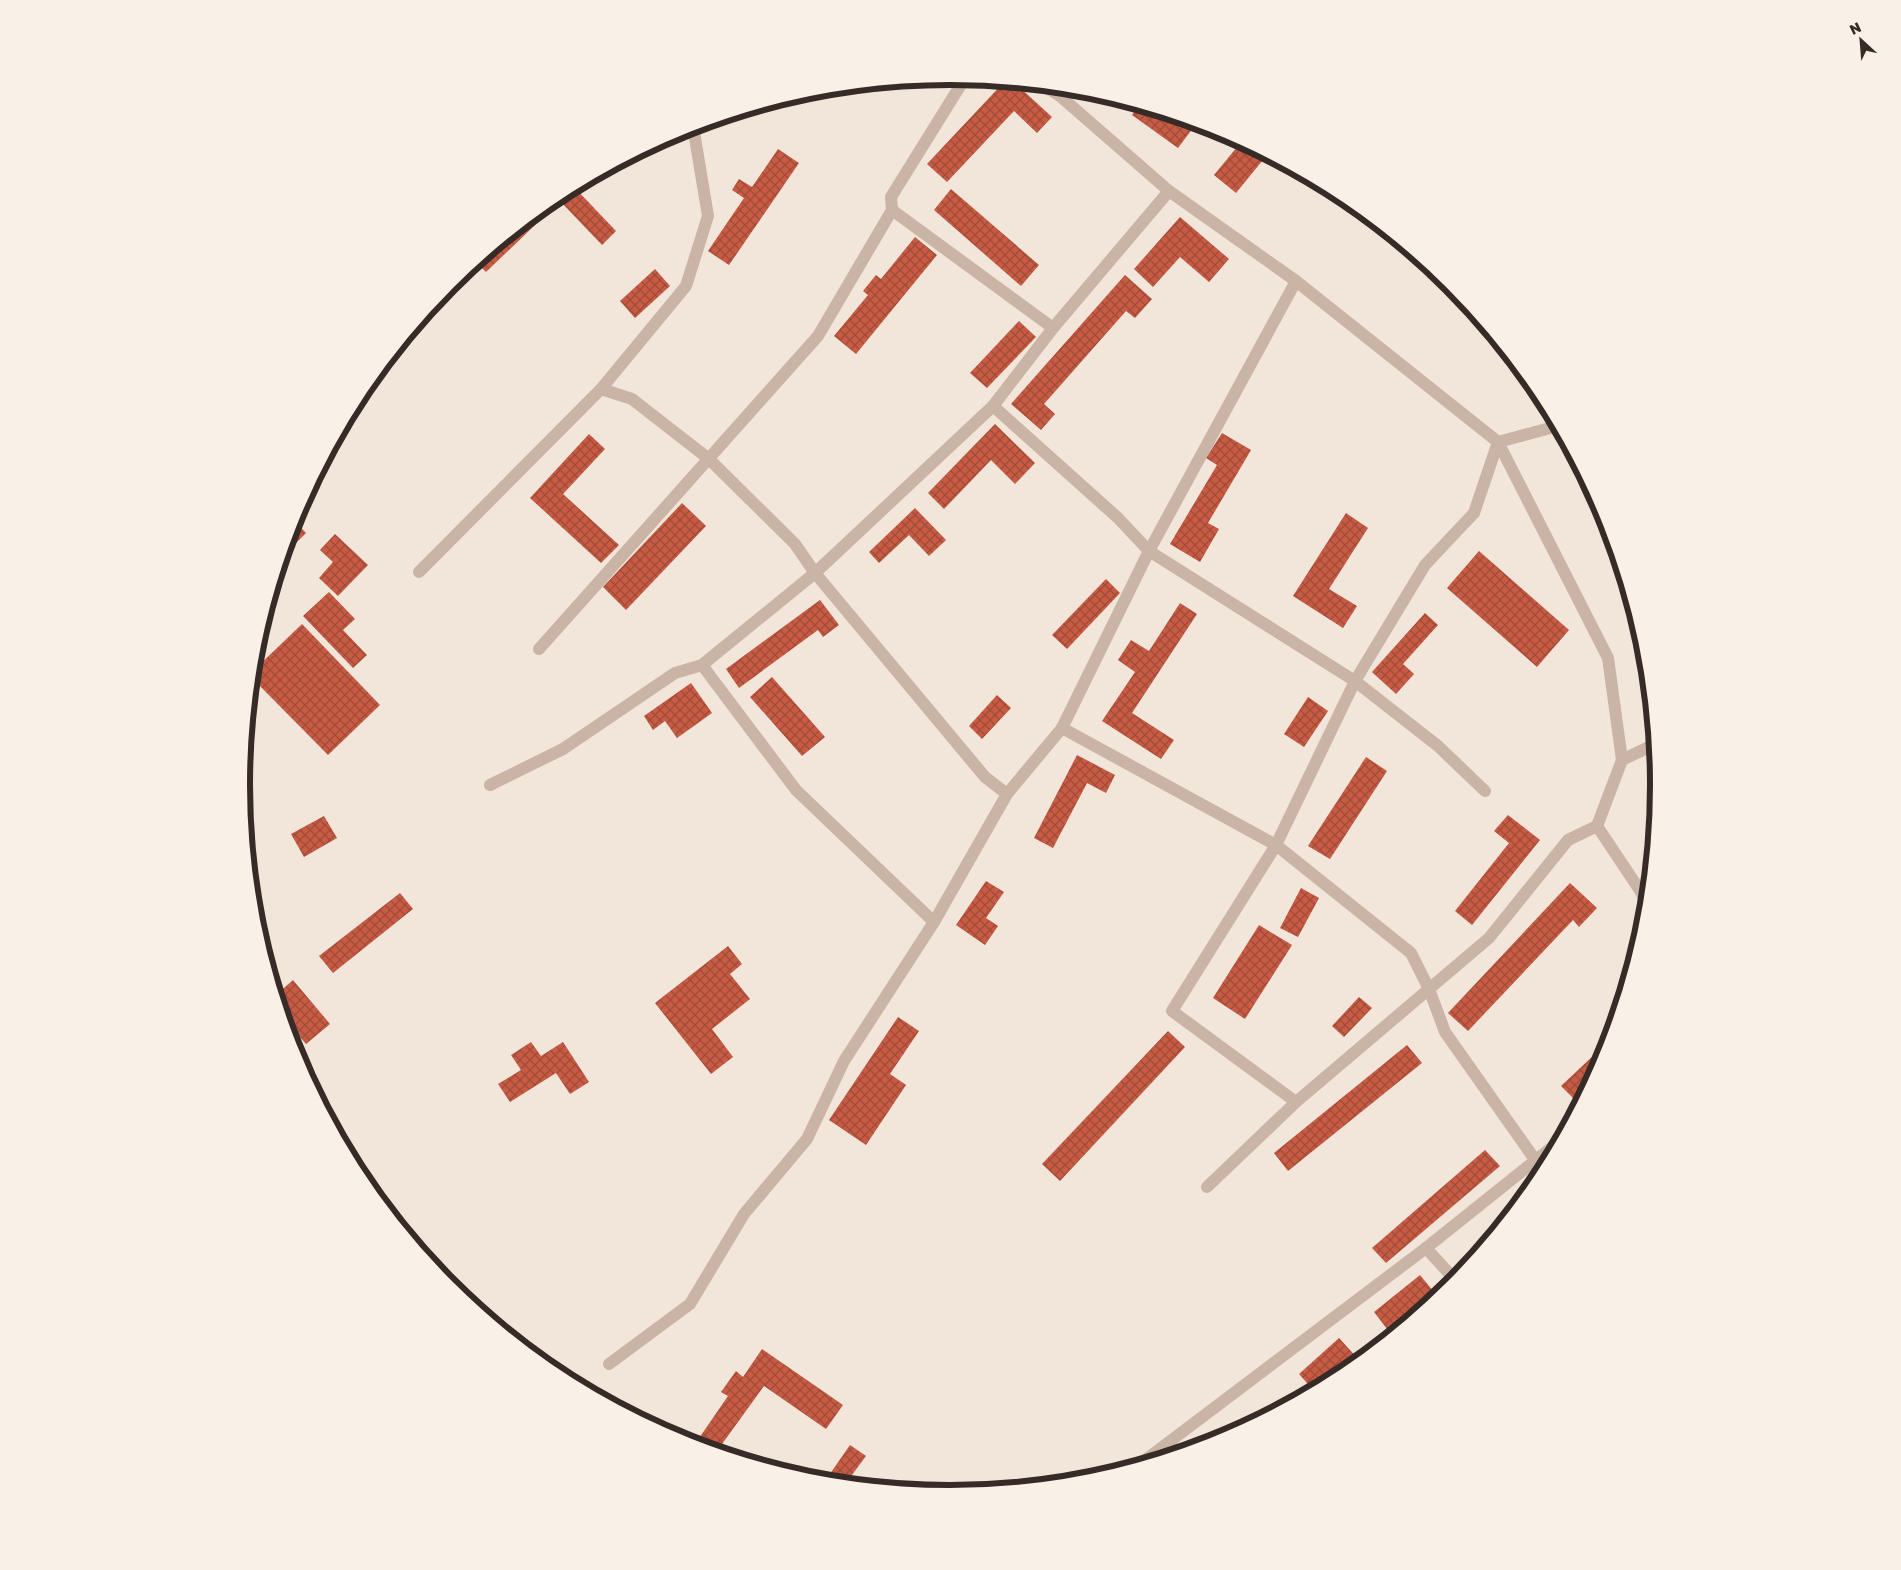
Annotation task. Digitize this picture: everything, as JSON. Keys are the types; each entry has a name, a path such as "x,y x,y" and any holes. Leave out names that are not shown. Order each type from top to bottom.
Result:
{"street":[{"path":"539,649 818,336 892,210 891,197 961,85"},
{"path":"1067,95 1169,191 1296,281 1498,442 1608,658 1622,760 1597,826 1568,840 1489,938 1296,1102 1207,1187"},
{"path":"419,572 601,389 686,286 708,216 694,134"},
{"path":"490,785 563,749 675,673 702,665 815,573 993,406 1053,328 1169,191"},
{"path":"892,210 1053,328"},
{"path":"609,1364 690,1304 744,1214 806,1139 844,1061 934,922 1007,794 1062,728 1149,551 1296,281"},
{"path":"601,389 632,399 709,459 795,544 815,573 985,777 1007,794"},
{"path":"993,406 1118,518 1149,551 1355,681 1438,746 1485,791"},
{"path":"1498,442 1552,427"},
{"path":"1296,1102 1172,1011 1276,845 1355,681 1425,565 1474,513 1498,442"},
{"path":"702,665 796,790 934,922"},
{"path":"1062,728 1276,845 1411,953 1429,989 1445,1032 1536,1161"},
{"path":"1622,760 1649,747"},
{"path":"1597,826 1642,894"},
{"path":"1152,1455 1426,1248 1546,1152"},
{"path":"1426,1248 1450,1275"}],"building":[{"path":"1000,86 1021,89 1052,117 1037,133 1014,111 947,182 927,164"},
{"path":"1135,110 1193,128 1178,148 1132,115"},
{"path":"1237,147 1264,159 1236,193 1214,175"},
{"path":"778,149 799,163 729,265 708,251 744,198 732,190 739,179 752,187"},
{"path":"951,189 1039,265 1021,286 934,210"},
{"path":"579,192 616,231 602,245 562,203"},
{"path":"546,214 486,272 481,267 524,230"},
{"path":"1180,217 1229,259 1209,282 1180,257 1153,287 1134,269"},
{"path":"915,237 937,255 856,354 834,336 868,295 863,291 876,275 881,279"},
{"path":"655,269 670,286 635,318 620,301"},
{"path":"1125,275 1152,299 1135,318 1126,311 1044,404 1055,414 1041,430 1011,404"},
{"path":"1019,321 1036,337 987,388 970,373"},
{"path":"995,424 1035,463 1015,484 991,460 944,509 928,493"},
{"path":"1222,433 1251,450 1208,523 1219,529 1200,562 1170,544 1217,465 1206,458"},
{"path":"589,434 605,449 563,494 619,545 601,563 530,498"},
{"path":"682,503 706,526 626,610 603,587"},
{"path":"915,508 946,540 929,556 909,535 879,563 869,552"},
{"path":"1346,513 1368,528 1329,589 1357,606 1343,628 1293,596"},
{"path":"300,527 306,533 293,546"},
{"path":"335,534 368,565 338,596 319,578 333,562 320,550"},
{"path":"1479,551 1569,630 1537,667 1447,588"},
{"path":"1106,579 1120,593 1067,649 1052,635"},
{"path":"329,592 355,619 343,630 367,655 353,668 303,616"},
{"path":"820,600 839,625 823,637 818,630 739,688 726,669"},
{"path":"1180,603 1197,614 1132,713 1174,740 1161,759 1102,721 1135,672 1118,660 1131,640 1149,651"},
{"path":"1425,613 1438,625 1403,664 1414,674 1396,694 1372,672"},
{"path":"302,624 380,705 328,755 258,684 261,663"},
{"path":"772,677 825,737 802,756 750,697"},
{"path":"691,683 712,713 677,738 665,721 653,730 644,716"},
{"path":"997,695 1011,708 982,739 969,726"},
{"path":"1308,697 1328,711 1304,747 1284,734"},
{"path":"1077,755 1115,775 1106,793 1087,783 1053,848 1034,838"},
{"path":"1366,757 1387,771 1330,859 1308,846"},
{"path":"1508,815 1540,840 1472,925 1455,911 1509,843 1494,831"},
{"path":"324,816 337,838 304,857 291,834"},
{"path":"986,881 1004,892 986,918 998,926 985,945 956,925"},
{"path":"1570,883 1597,908 1579,927 1573,920 1468,1031 1448,1013"},
{"path":"1301,888 1319,898 1298,937 1280,928"},
{"path":"400,893 413,909 333,973 319,956"},
{"path":"1259,925 1292,945 1245,1019 1213,998"},
{"path":"728,946 742,964 730,974 750,999 712,1029 733,1057 711,1074 655,1003"},
{"path":"293,980 330,1024 306,1044 298,1037 282,990"},
{"path":"1359,997 1372,1008 1344,1037 1332,1026"},
{"path":"898,1017 919,1031 890,1074 906,1085 866,1145 829,1120"},
{"path":"1168,1031 1185,1047 1060,1181 1042,1164"},
{"path":"531,1042 541,1056 563,1042 589,1082 570,1094 556,1073 510,1102 498,1084 521,1070 511,1055"},
{"path":"1407,1045 1422,1063 1288,1171 1274,1153"},
{"path":"1597,1052 1575,1100 1561,1086"},
{"path":"1485,1150 1500,1166 1386,1263 1372,1248"},
{"path":"1420,1275 1433,1291 1388,1331 1374,1312"},
{"path":"1339,1338 1355,1356 1309,1385 1299,1374"},
{"path":"762,1349 843,1405 826,1429 764,1386 720,1446 699,1438 728,1396 721,1392 736,1371 743,1377"},
{"path":"850,1445 866,1456 850,1478 830,1474"}]}
